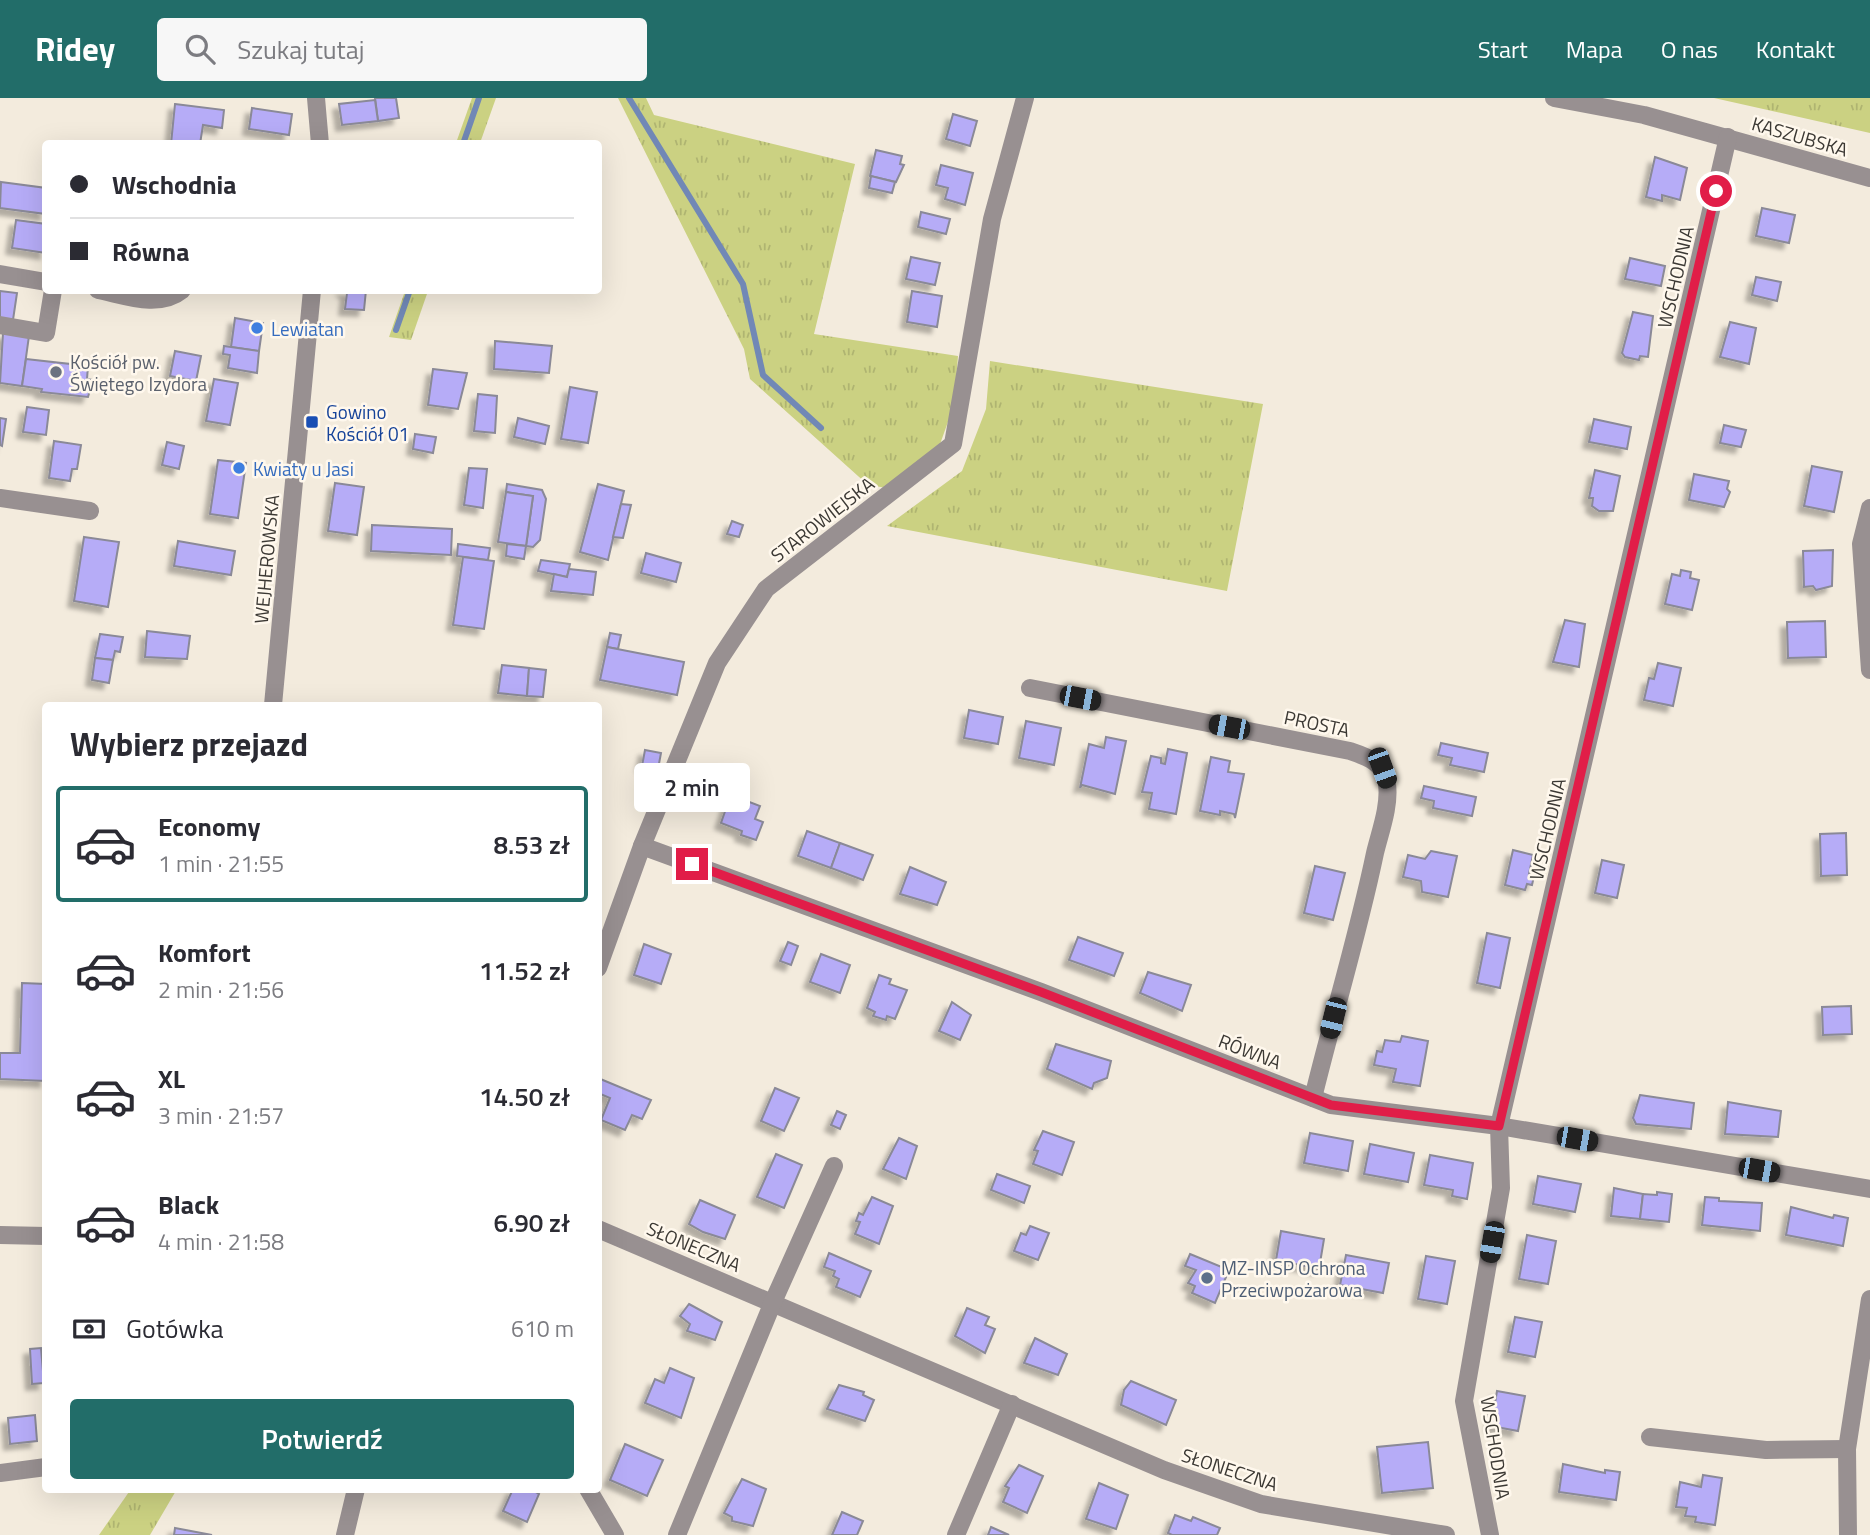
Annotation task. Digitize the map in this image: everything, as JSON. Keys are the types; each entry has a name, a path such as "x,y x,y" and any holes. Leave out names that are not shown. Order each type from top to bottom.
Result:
{"street":[{"path":"316,98 320,140"},
{"name":"STAROWIEJSKA","path":"602,957 642,846 717,663 766,589 953,444 992,219 1026,98"},
{"name":"KASZUBSKA","path":"1554,98 1644,115 1870,178"},
{"name":"WSCHODNIA","path":"1490,1535 1464,1401 1501,1188 1499,1126 1728,137"},
{"path":"0,274 42,281"},
{"path":"0,325 46,333 52,294"},
{"path":"121,294 168,300 176,294"},
{"name":"WEJHEROWSKA","path":"273,702 313,294"},
{"path":"0,498 90,511"},
{"path":"1870,508 1861,544 1870,670"},
{"name":"PROSTA","path":"1030,688 1350,751 1370,757 1382,768 1387,784 1386,804 1370,879 1313,1098"},
{"name":"RÓWNA","path":"642,846 1041,992 1331,1105 1499,1126 1870,1189"},
{"path":"677,1535 773,1303 834,1166"},
{"name":"SŁONECZNA","path":"602,1230 1164,1470 1261,1504 1446,1535"},
{"path":"0,1235 42,1236"},
{"path":"1848,1535 1847,1449 1870,1299"},
{"path":"956,1535 1012,1404"},
{"path":"1650,1437 1766,1450 1847,1449"},
{"path":"0,1473 42,1468"},
{"path":"345,1535 355,1493"},
{"path":"590,1493 615,1535"}],"green space":[{"path":"472,98 496,98 481,140 457,140"},
{"path":"618,98 646,98 654,115 855,164 814,334 958,356 954,405 939,447 887,488 868,485 750,379 744,349"},
{"path":"1714,98 1870,98 1870,133"},
{"path":"404,294 427,294 411,340 389,337"},
{"path":"990,361 1263,404 1227,591 887,526 962,471 986,409"},
{"path":"128,1493 175,1493 150,1535 99,1535"}],"building":[{"path":"375,98 396,98 399,118 378,121"},
{"path":"375,100 378,121 342,125 339,104"},
{"path":"175,104 224,110 222,128 203,125 201,140 171,140"},
{"path":"252,108 292,114 289,135 249,129"},
{"path":"953,114 977,121 970,146 946,139"},
{"path":"876,150 902,156 900,164 904,165 896,182 870,176"},
{"path":"1655,157 1687,168 1680,200 1662,195 1662,201 1646,197"},
{"path":"941,165 973,173 965,205 945,199 948,188 936,185"},
{"path":"871,176 895,182 892,193 869,188"},
{"path":"1,182 42,187 42,213 0,208"},
{"path":"1762,208 1795,215 1789,243 1756,236"},
{"path":"921,212 950,219 946,234 918,227"},
{"path":"16,220 42,223 42,252 12,248"},
{"path":"911,257 940,263 935,285 906,279"},
{"path":"1630,258 1665,266 1661,286 1625,279"},
{"path":"1756,277 1781,282 1777,301 1752,295"},
{"path":"0,291 17,293 13,320 0,319"},
{"path":"912,291 942,296 937,327 907,322"},
{"path":"347,294 366,294 364,310 345,309"},
{"path":"1633,312 1653,316 1648,357 1640,356 1639,360 1625,357 1622,353"},
{"path":"235,318 263,323 259,351 231,347"},
{"path":"1730,322 1756,328 1749,364 1720,357"},
{"path":"3,333 29,336 22,386 0,383"},
{"path":"495,341 552,346 549,373 494,369"},
{"path":"224,346 259,351 257,373 228,368 230,355 223,354"},
{"path":"175,351 201,356 196,381 170,376"},
{"name":"Kościół pw. Świętego Izydora","path":"26,359 88,366 87,379 93,380 88,397 41,392 42,389 22,386"},
{"path":"433,369 467,373 458,409 428,405"},
{"path":"214,379 238,383 230,425 206,421"},
{"path":"570,387 597,392 588,443 561,439"},
{"path":"478,394 497,396 495,433 474,431"},
{"path":"27,407 49,410 46,435 23,432"},
{"path":"0,418 6,419 2,446 0,445"},
{"path":"518,418 549,426 545,444 514,437"},
{"path":"1594,419 1631,427 1627,449 1589,442"},
{"path":"1724,425 1746,430 1741,447 1720,443"},
{"path":"415,434 436,437 433,453 413,449"},
{"path":"54,441 81,445 77,469 72,469 70,481 49,478"},
{"path":"167,442 184,446 179,469 162,465"},
{"path":"218,460 246,463 238,518 210,514"},
{"path":"1812,466 1842,472 1834,512 1804,506"},
{"path":"469,468 487,469 483,508 464,505"},
{"path":"1595,470 1620,476 1613,511 1599,511 1592,506 1593,498 1589,498"},
{"path":"1694,474 1729,481 1727,489 1730,492 1724,507 1689,500"},
{"path":"335,483 364,487 357,535 328,531"},
{"path":"507,484 542,490 546,499 540,540 533,547 526,546 533,496 506,492"},
{"path":"598,484 624,491 608,560 580,552"},
{"path":"506,492 533,496 526,546 498,542"},
{"path":"621,504 631,505 623,538 613,537"},
{"path":"732,521 743,525 739,537 727,534"},
{"path":"372,525 452,529 451,555 371,551"},
{"path":"84,537 119,542 108,607 74,601"},
{"path":"178,541 235,551 231,575 174,566"},
{"path":"458,544 490,548 488,560 457,556"},
{"path":"507,544 526,546 524,559 506,556"},
{"path":"1833,550 1832,586 1816,590 1813,586 1804,587 1803,551"},
{"path":"646,553 681,563 676,582 641,573"},
{"path":"463,557 494,561 484,629 453,625"},
{"path":"541,560 570,564 567,577 538,571"},
{"path":"569,569 596,572 593,595 551,591 554,574 567,577"},
{"path":"1681,570 1691,572 1690,578 1699,580 1692,610 1665,604 1672,574 1680,576"},
{"path":"1565,620 1585,624 1579,667 1553,662"},
{"path":"1825,621 1826,657 1788,658 1787,622"},
{"path":"147,631 190,636 187,659 145,657"},
{"path":"610,633 621,635 618,649 607,647"},
{"path":"100,634 123,637 120,652 115,651 113,660 95,658"},
{"path":"607,647 684,662 677,695 600,680"},
{"path":"95,658 113,660 109,683 92,680"},
{"path":"1658,663 1681,668 1673,706 1644,700 1649,678 1654,679"},
{"path":"502,665 529,668 527,696 498,693"},
{"path":"529,668 546,670 543,697 527,696"},
{"path":"969,710 1003,717 998,744 964,738"},
{"path":"1026,721 1061,728 1054,765 1019,758"},
{"path":"1106,737 1126,741 1115,794 1082,785 1080,788 1089,744 1104,748"},
{"path":"1441,743 1488,753 1484,772 1450,765 1452,758 1438,755"},
{"path":"1168,749 1187,753 1176,814 1149,809 1152,793 1142,792 1151,756 1161,758 1161,763 1165,764"},
{"path":"645,750 661,753 658,769 642,766"},
{"path":"1211,757 1230,761 1228,772 1244,774 1235,818 1234,814 1220,811 1220,815 1200,811"},
{"path":"1424,786 1476,797 1472,816 1433,808 1434,801 1421,798"},
{"path":"739,798 760,806 755,819 763,822 756,840 721,823 729,800 737,803"},
{"path":"807,831 840,843 831,868 798,856"},
{"path":"1846,833 1847,875 1821,876 1820,834"},
{"path":"840,843 873,855 863,880 831,868"},
{"path":"1513,850 1533,855 1529,874 1534,876 1532,885 1527,884 1525,890 1505,885"},
{"path":"1431,851 1457,856 1448,897 1422,892 1421,881 1403,877 1408,855 1425,859"},
{"path":"1602,860 1624,865 1617,898 1595,893"},
{"path":"1315,866 1345,873 1333,920 1304,913"},
{"path":"910,867 946,882 937,905 900,894"},
{"path":"1487,933 1510,938 1500,988 1477,983"},
{"path":"1078,937 1123,953 1114,976 1069,960"},
{"path":"788,942 798,946 791,965 780,961"},
{"path":"644,944 671,954 661,984 634,975"},
{"path":"821,954 850,965 840,993 810,982"},
{"path":"1148,972 1191,985 1182,1011 1140,993"},
{"path":"879,975 891,979 889,984 907,990 895,1019 887,1016 886,1020 873,1016 875,1012 867,1008"},
{"path":"22,983 42,984 42,1081 0,1079 0,1053 20,1053"},
{"path":"952,1002 971,1015 960,1040 939,1031"},
{"path":"1851,1006 1852,1034 1823,1035 1822,1007"},
{"path":"1402,1036 1428,1041 1420,1086 1393,1082 1396,1069 1374,1065 1377,1051 1382,1052 1385,1040 1400,1042"},
{"path":"1056,1044 1111,1061 1107,1078 1094,1083 1092,1089 1047,1069"},
{"path":"602,1080 651,1100 642,1119 632,1115 625,1130 602,1120 610,1098 602,1095"},
{"path":"775,1088 799,1098 784,1131 761,1121"},
{"path":"1640,1095 1694,1103 1691,1129 1636,1124 1633,1118"},
{"path":"1728,1102 1781,1111 1778,1137 1725,1134"},
{"path":"837,1111 846,1115 840,1129 831,1125"},
{"path":"1043,1131 1074,1142 1062,1175 1033,1164 1038,1151 1034,1150"},
{"path":"1310,1133 1353,1141 1348,1171 1304,1163"},
{"path":"899,1138 917,1146 906,1179 883,1169"},
{"path":"1370,1144 1414,1153 1408,1182 1364,1174"},
{"path":"776,1154 802,1165 784,1208 757,1197"},
{"path":"1430,1155 1473,1163 1467,1199 1452,1196 1453,1190 1424,1185"},
{"path":"997,1174 1030,1186 1024,1203 991,1190"},
{"path":"1538,1176 1581,1184 1575,1212 1533,1204"},
{"path":"1614,1188 1643,1194 1640,1219 1611,1216"},
{"path":"1657,1192 1672,1194 1669,1222 1640,1219 1643,1194 1657,1195"},
{"path":"872,1197 893,1206 879,1244 855,1234 860,1222 856,1221 859,1213 863,1215"},
{"path":"1705,1197 1719,1198 1719,1201 1762,1203 1760,1231 1702,1225"},
{"path":"700,1200 735,1215 725,1239 689,1224"},
{"path":"1791,1207 1833,1218 1834,1215 1848,1218 1843,1246 1786,1235"},
{"path":"1030,1226 1049,1233 1038,1260 1014,1251 1021,1233 1026,1235"},
{"path":"1281,1231 1324,1239 1319,1269 1276,1260"},
{"path":"1527,1235 1556,1241 1548,1284 1519,1279"},
{"path":"829,1253 871,1271 860,1297 836,1287 839,1279 833,1276 835,1271 824,1267"},
{"name":"MZ-INSP Ochrona Przeciwpożarowa","path":"1190,1254 1229,1270 1215,1303 1192,1293 1195,1286 1188,1283 1196,1270 1185,1266"},
{"path":"1346,1255 1389,1263 1383,1293 1340,1285"},
{"path":"1426,1256 1455,1261 1447,1304 1418,1299"},
{"path":"689,1304 722,1322 715,1340 687,1331 690,1324 680,1316"},
{"path":"967,1308 989,1317 985,1325 995,1329 985,1353 955,1336"},
{"path":"1515,1317 1542,1322 1535,1357 1508,1352"},
{"path":"1035,1338 1067,1354 1058,1375 1024,1363"},
{"path":"41,1348 42,1383 32,1384 30,1349"},
{"path":"670,1368 694,1378 681,1418 645,1403 655,1379 664,1383"},
{"path":"1131,1381 1176,1400 1166,1425 1121,1405 1124,1390"},
{"path":"839,1385 864,1392 863,1395 874,1400 865,1421 827,1409"},
{"path":"1497,1391 1525,1396 1518,1431 1491,1426"},
{"path":"35,1415 37,1441 10,1444 8,1418"},
{"path":"1428,1442 1433,1488 1382,1493 1377,1447"},
{"path":"625,1444 663,1460 647,1496 610,1480"},
{"path":"1563,1464 1605,1473 1605,1470 1620,1472 1616,1500 1559,1492"},
{"path":"1019,1465 1043,1476 1027,1513 1003,1502 1009,1488 1005,1486"},
{"path":"1703,1475 1722,1478 1715,1525 1695,1522 1696,1517 1685,1516 1687,1508 1676,1507 1680,1482 1701,1487"},
{"path":"742,1479 766,1489 753,1526 732,1521 732,1517 724,1513"},
{"path":"1099,1483 1128,1495 1116,1529 1086,1519"},
{"path":"511,1493 539,1494 527,1522 503,1511"},
{"path":"842,1512 863,1521 857,1535 832,1535"},
{"path":"1175,1515 1191,1521 1193,1517 1220,1528 1217,1535 1172,1535 1168,1533"},
{"path":"991,1527 1009,1535 988,1535"},
{"path":"175,1528 212,1535 174,1535"}],"waterway":[{"path":"464,140 479,98"},
{"path":"629,98 743,284 763,375 821,428"},
{"path":"396,330 409,294"}],"place":[{"name":"Lewiatan","path":"257,328"},
{"name":"Kościół pw. Świętego Izydora","path":"56,372"},
{"name":"Gowino Kościół 01","path":"312,422"},
{"name":"Kwiaty u Jasi","path":"239,468"},
{"name":"MZ-INSP Ochrona Przeciwpożarowa","path":"1207,1278"}],"route":[{"path":"692,864 1041,992 1331,1105 1499,1126 1716,191"}]}
